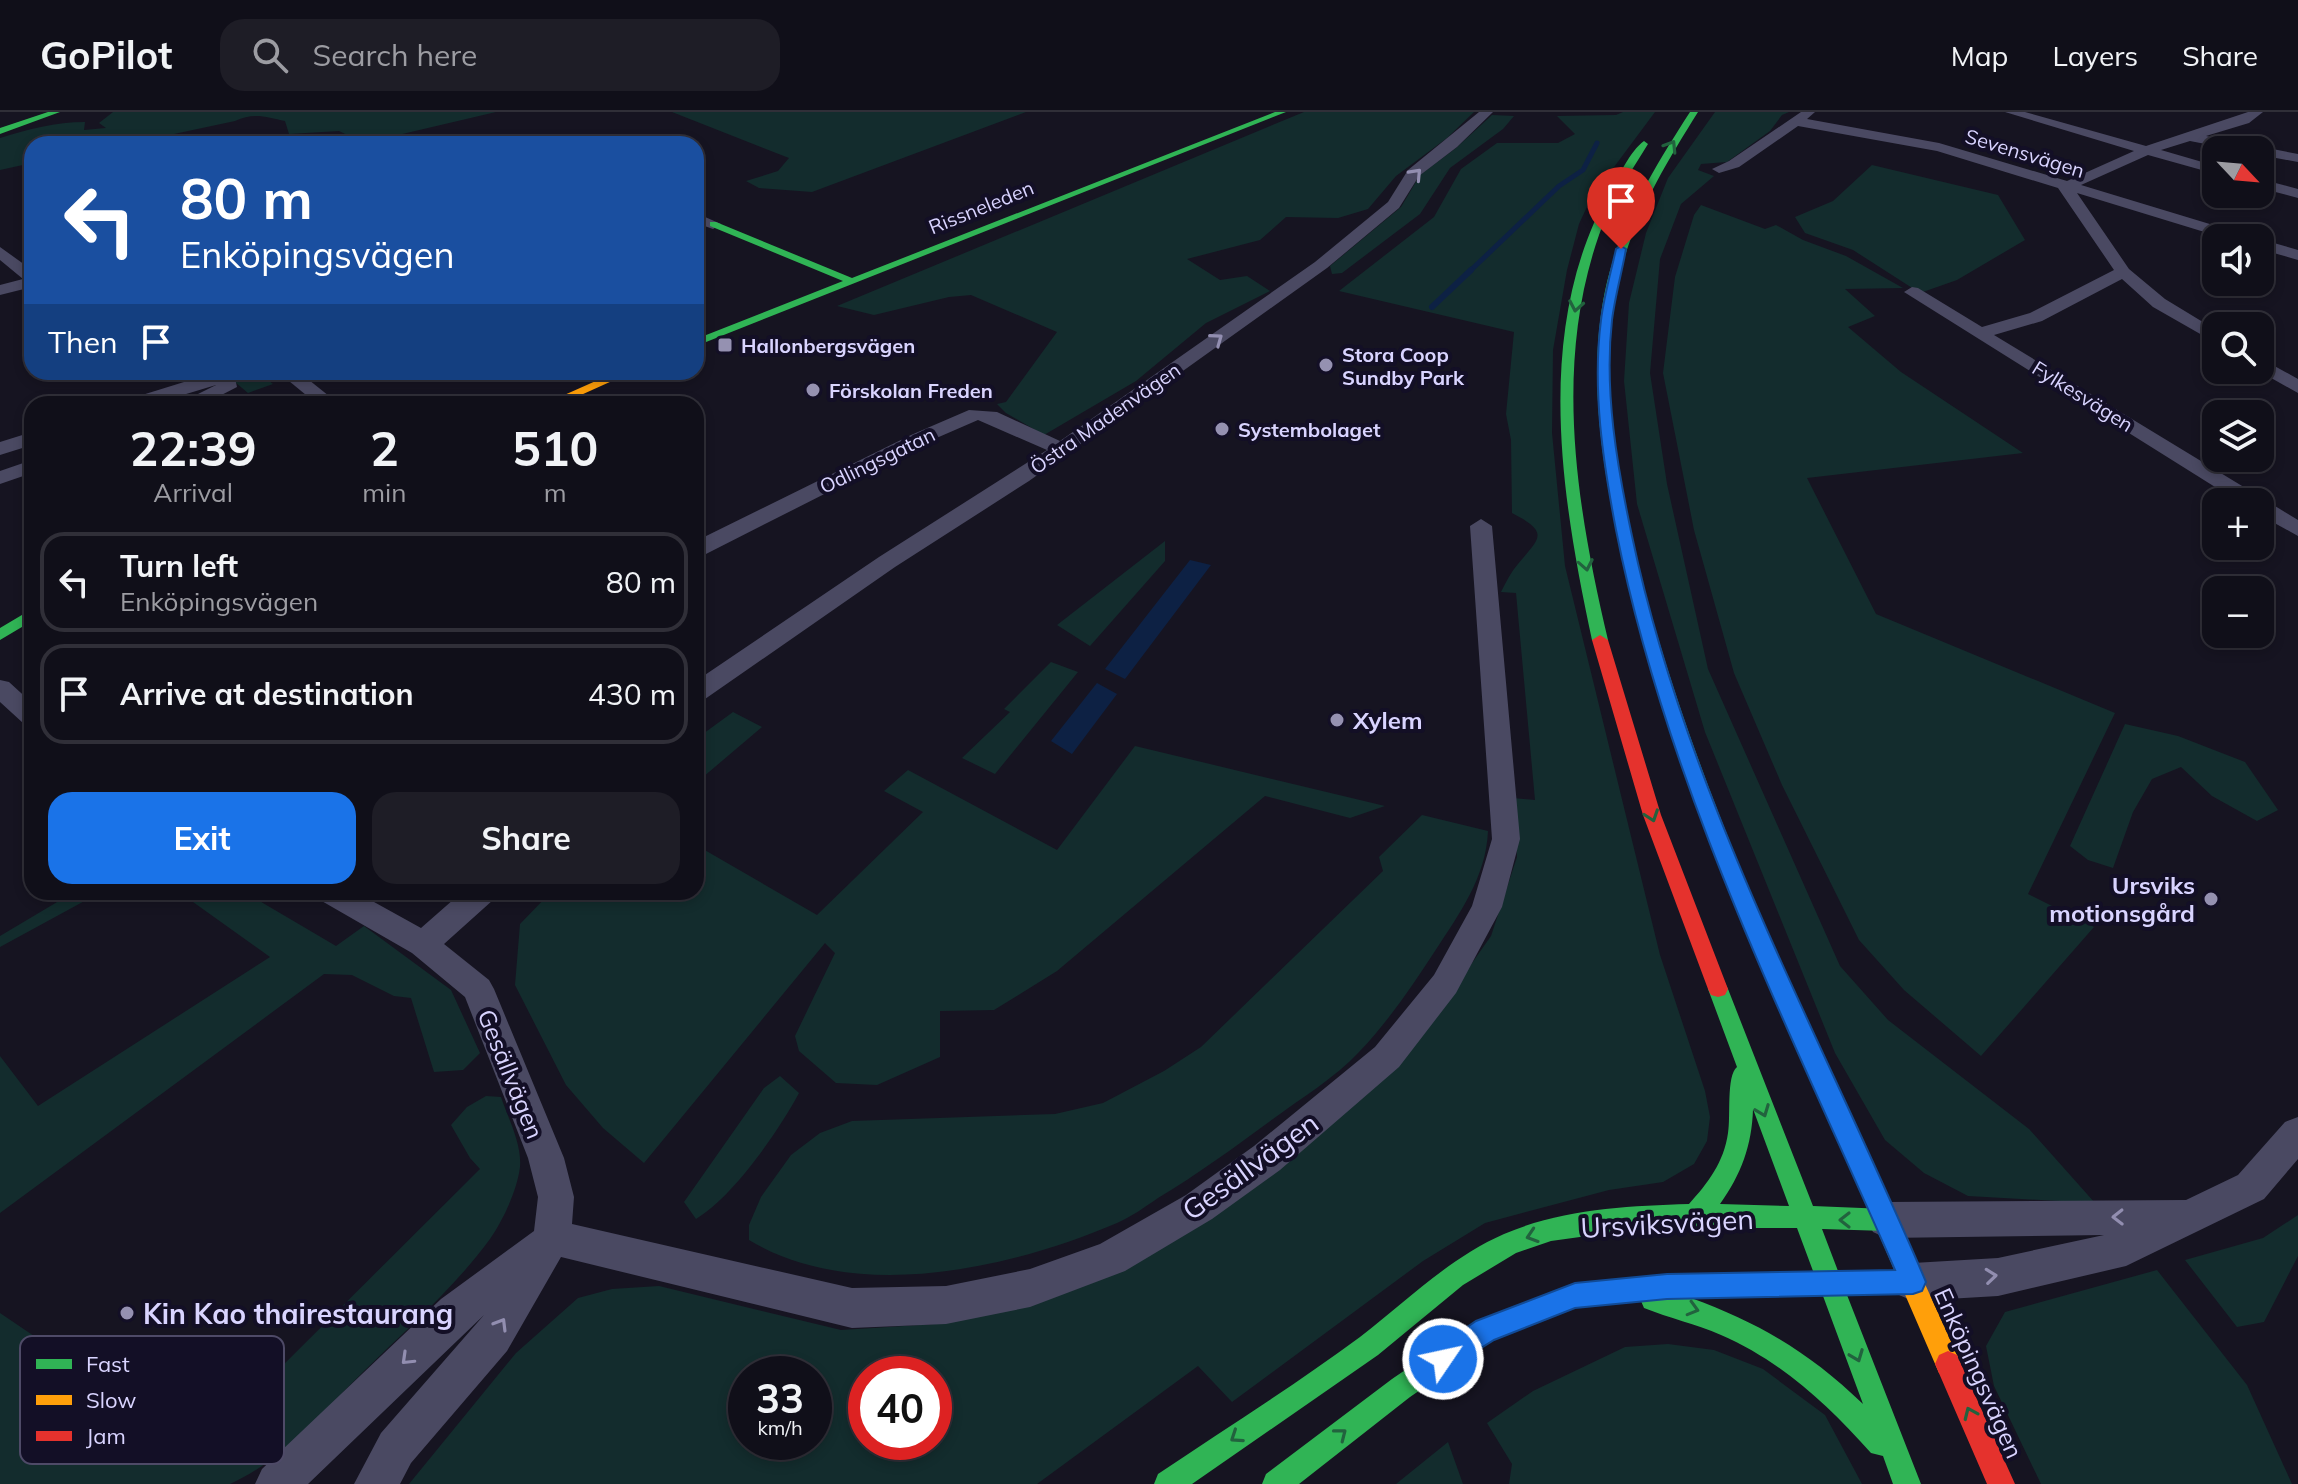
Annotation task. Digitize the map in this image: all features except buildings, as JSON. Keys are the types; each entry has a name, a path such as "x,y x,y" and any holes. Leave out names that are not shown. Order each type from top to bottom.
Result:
{"main road":[{"path":"0,131 56,112"},
{"name":"Rissneleden","path":"704,340 1282,112"},
{"name":"Enköpingsvägen","path":"1694,112 1649,181 1621,249 1606,321 1605,405 1613,480 1634,583 1672,716 1740,893 2001,1484"},
{"path":"1657,126 1614,192 1592,240 1582,273 1569,368 1572,471 1590,587 1624,734 1739,1051 1907,1484"},
{"path":"704,221 851,281"},
{"path":"569,396 607,380"},
{"path":"0,615 24,608"},
{"path":"0,635 24,619"},
{"path":"1694,1216 1724,1183 1734,1159 1741,1131 1739,1051"},
{"name":"Ursviksvägen","path":"1168,1484 1370,1345 1449,1280 1487,1255 1534,1234 1626,1220 1694,1216 1886,1220"},
{"name":"Ursviksvägen","path":"1276,1484 1401,1388 1486,1330 1575,1295 1617,1290 1913,1282"},
{"path":"1617,1290 1708,1314 1760,1337 1801,1361 1848,1404 1899,1464"}],"street":[{"name":"Östra Madenvägen","path":"704,688 887,562 1062,449 1321,265 1394,205 1413,173 1452,144 1487,112"},
{"path":"1719,169 1734,164 1810,112"},
{"path":"2011,112 2202,166"},
{"path":"2202,329 2159,303 2123,272 2065,187 2148,150 2244,120 2257,112"},
{"name":"Sevensvägen","path":"1794,121 1939,147 2202,227"},
{"path":"2190,137 2202,139"},
{"path":"2274,153 2298,158"},
{"path":"2274,187 2298,194"},
{"path":"2274,248 2298,255"},
{"path":"0,252 24,273"},
{"path":"1982,333 2036,317 2123,272"},
{"path":"0,290 24,282"},
{"name":"Fylkesvägen","path":"1912,292 2231,488"},
{"path":"2274,372 2298,387"},
{"path":"159,396 210,380"},
{"path":"210,396 228,387 228,382 218,380"},
{"path":"300,380 319,396"},
{"name":"Odlingsgatan","path":"704,546 918,439 976,414 990,416 1062,449"},
{"path":"0,431 17,428 24,432"},
{"path":"0,449 24,439"},
{"path":"0,478 24,469"},
{"path":"2274,514 2298,529"},
{"name":"Gesällvägen","path":"552,1237 852,1308 946,1305 1030,1288 1111,1258 1199,1207 1267,1158 1387,1057 1445,984 1487,907 1506,839 1481,526"},
{"path":"0,688 24,710"},
{"path":"0,703 24,713"},
{"name":"Gesällvägen","path":"345,900 423,944 478,989 546,1158 556,1197 552,1237 493,1337 396,1448 376,1484"},
{"path":"423,944 473,900"},
{"name":"Ursviksvägen","path":"1913,1282 1998,1277 2126,1248 2251,1187 2298,1133"},
{"name":"Ursviksvägen","path":"1886,1220 2196,1216"},
{"path":"277,1484 455,1313 552,1237"}],"green space":[{"path":"113,112 496,112 394,136 349,136 339,131 289,134 285,121 260,116 165,136 24,136 24,165 0,170 0,138 63,123 85,122 84,130 106,128 99,123"},
{"path":"672,112 1026,112 812,192 759,188 746,181 778,171 789,158"},
{"path":"1304,112 1474,112 1447,138 1396,176 1368,209 1338,218 1286,217 1260,240 1187,259 1220,280 1247,276 1270,291 1206,323 1136,381 1044,435 1006,413 997,404 1006,402 1057,332 971,295 949,297 874,315 837,306"},
{"path":"1655,112 1591,198 1579,224 1567,270 1553,350 1552,433 1565,566 1660,955 1705,1091 1710,1117 1707,1141 1694,1164 1663,1182 1609,1190 1485,1223 1423,1261 1232,1402 1198,1366 1037,1484 409,1484 516,1353 578,1298 612,1289 659,1286 841,1330 936,1324 1128,1268 1458,983 1491,936 1517,857 1513,798 1535,800 1516,593 1501,592 1538,536 1532,526 1512,513 1511,440 1506,414 1514,332 1339,291 1434,217 1461,169 1497,143 1558,143 1575,134 1557,116"},
{"path":"1715,112 1789,112 1782,115 1770,131 1727,162 1701,164 1698,170 1714,176 1681,204 1660,259 1650,373 1667,484 1708,669 1840,966 1888,1020 2029,1129 2095,1203 1968,1196 1924,1173 1885,1140 1835,1053 1705,732 1637,504 1624,381 1629,303 1646,233 1668,178"},
{"path":"1492,115 1514,116 1503,129 1450,168 1420,214 1342,273 1332,274 1330,266 1401,207 1420,175"},
{"path":"1872,165 1998,195 2025,240 1957,280 1920,293 1853,250 1805,233 1795,217 1833,201"},
{"path":"1701,205 1765,229 1776,225 1803,240 1846,256 1903,288 1845,289 1875,316 1848,327 1901,372 2023,453 1807,478 1876,614 2115,713 2028,894 2094,927 1981,1056 1904,990 1859,940 1782,785 1734,673 1694,530 1663,373 1675,277 1694,215"},
{"path":"233,380 268,380 273,384 248,393"},
{"path":"1165,541 1165,561 1090,646 1057,625"},
{"path":"1051,662 1078,672 995,774 962,758 1010,712 1004,709"},
{"path":"733,712 762,727 704,776 704,733"},
{"path":"2125,724 2178,736 2245,762 2278,810 2257,821 2212,796 2181,767 2152,779 2133,812 2113,868 2088,860 2070,846"},
{"path":"1135,746 1385,806 1350,818 1265,796 1057,971 994,1010 940,1011 940,1057 877,1085 836,1083 799,1051 795,1036 835,953 825,943 644,1163 603,1128 566,1085 515,985 520,924 543,900 704,900 704,850 817,915 923,812 884,791 908,770 1057,850"},
{"path":"1422,815 1488,831 1486,848 1477,879 1462,908 1399,1003 1359,1052 1329,1079 1138,1212 1075,1240 1029,1254 932,1273 883,1275 836,1271 791,1260 749,1240 749,1225 761,1197 791,1155 820,1133 852,1121 1055,1114 1103,1103 1164,1071 1201,1047 1383,871 1379,857"},
{"path":"61,900 86,900 0,947 0,936"},
{"path":"190,900 258,900 336,946 364,926 451,990 480,1053 463,1070 434,1072 411,998 394,996 352,975 324,974 0,1213 0,1056 38,1106 270,957"},
{"path":"780,1076 799,1093 790,1109 739,1180 725,1196 696,1219 684,1202 764,1088"},
{"path":"486,1096 501,1097 517,1140 520,1167 516,1186 500,1223 477,1257 446,1291 284,1449 284,1364 480,1169 451,1125 467,1107"},
{"path":"2298,1215 2298,1256 2264,1322 2237,1327 2185,1260 2263,1238"},
{"path":"2157,1270 2247,1385 2292,1484 2041,1484 1994,1386 1986,1346 2005,1312"},
{"path":"0,1313 34,1336 20,1336 20,1464 264,1464 230,1484 0,1484"},
{"path":"1668,1344 1714,1350 1763,1369 1825,1415 1862,1484 1509,1484 1512,1464 1487,1423 1533,1391 1625,1347"},
{"path":"1448,1442 1463,1484 1396,1484"}],"water":[{"path":"1190,560 1211,565 1125,679 1105,669"},
{"path":"1097,683 1117,694 1072,754 1051,741"}],"waterway":[{"path":"1469,272 1559,186 1583,170 1597,143"},
{"path":"1432,307 1471,270"}],"traffic: fast":[{"path":"0,131 56,112"},
{"path":"704,340 1282,112"},
{"path":"1694,112 1649,186 1617,263 1606,321 1603,373 1614,479 1642,610 1691,765 1751,916 1849,1140"},
{"path":"1600,640 1572,490 1567,385 1570,333 1579,283 1594,235 1610,200 1644,144"},
{"path":"713,224 851,281"},
{"path":"0,635 24,619"},
{"path":"1718,989 1907,1484"},
{"path":"1694,1216 1721,1183 1736,1152 1740,1136 1741,1075"},
{"path":"1168,1484 1369,1346 1454,1276 1511,1243 1551,1230 1596,1221 1645,1217 1695,1215 1886,1220"},
{"path":"1276,1484 1401,1388 1486,1330 1575,1295 1667,1286 1913,1282"},
{"path":"1653,1299 1723,1322 1779,1352 1830,1390 1881,1443"}],"traffic: slow":[{"path":"569,396 607,380"},
{"path":"1849,1140 1948,1364"}],"traffic: jam":[{"path":"1600,640 1652,815 1718,989"},
{"path":"1948,1364 2001,1484"}],"place":[{"name":"Hallonbergsvägen","path":"725,345"},
{"name":"Stora Coop Sundby Park","path":"1326,365"},
{"name":"Förskolan Freden","path":"813,390"},
{"name":"Systembolaget","path":"1222,429"},
{"name":"Xylem","path":"1337,720"},
{"name":"Ursviks motionsgård","path":"2211,899"},
{"name":"Kin Kao thairestaurang","path":"127,1313"}],"route":[{"path":"1443,1359 1486,1330 1575,1295 1667,1286 1913,1282 1740,893 1672,716 1634,583 1613,480 1605,405 1606,321 1621,249"}]}
